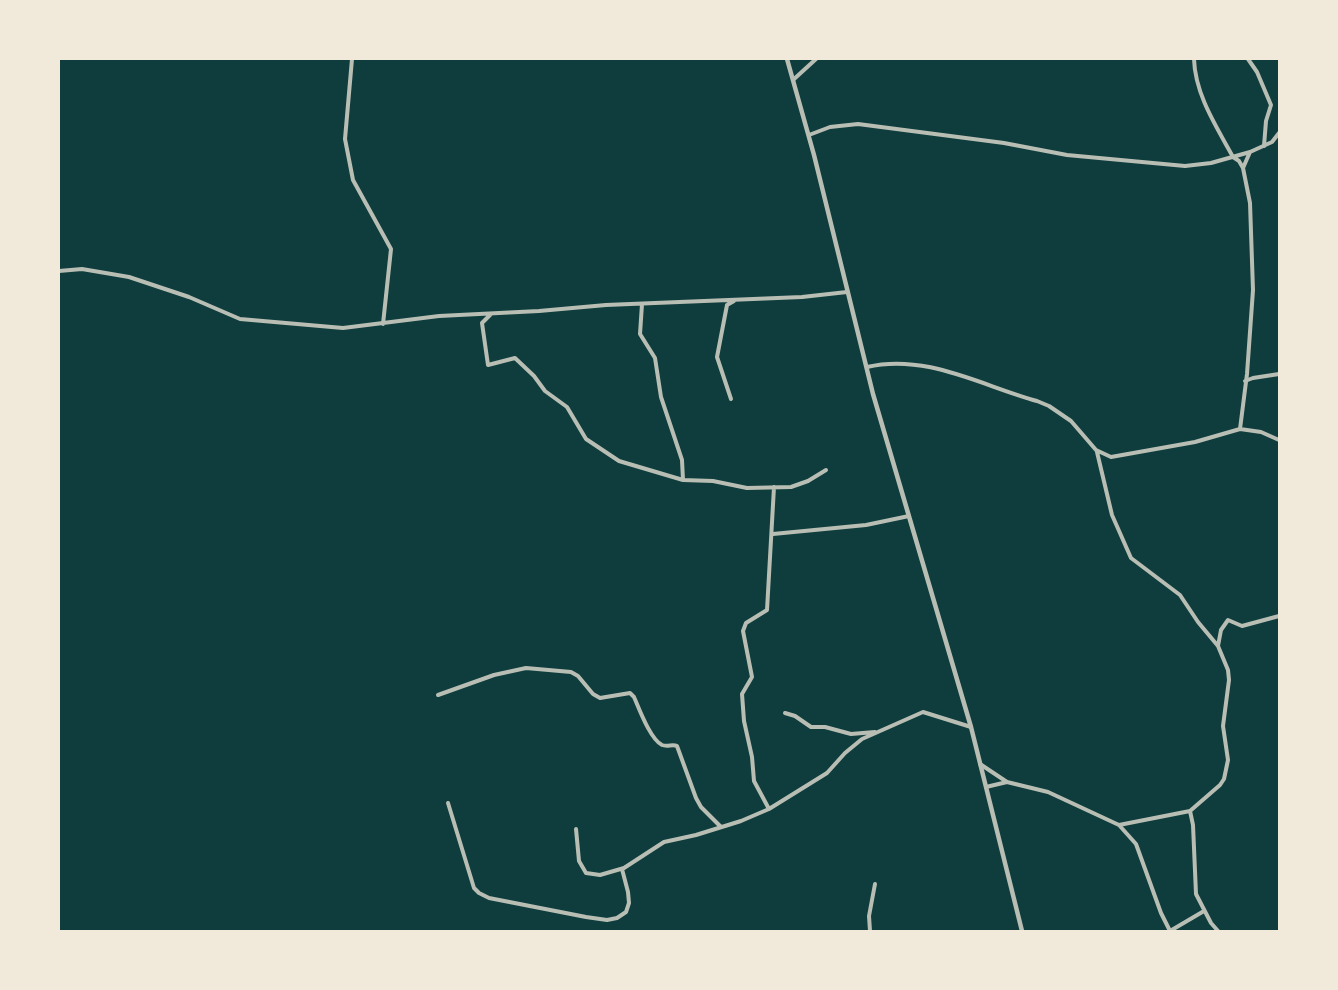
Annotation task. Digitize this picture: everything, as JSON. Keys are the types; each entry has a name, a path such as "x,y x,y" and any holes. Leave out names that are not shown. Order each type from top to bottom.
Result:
{"street":[{"path":"352,59 345,139 353,180 391,249 383,324"},
{"path":"787,59 809,135 866,367 970,728 1022,931"},
{"path":"793,80 800,75 807,64 816,59"},
{"path":"1194,59 1199,90 1233,156 1243,168 1250,203 1253,290 1247,374 1240,429"},
{"path":"1248,59 1257,72 1271,105 1266,120 1264,146"},
{"path":"809,135 830,127 858,124 1004,143 1066,155 1177,166 1198,166 1250,152 1264,146 1279,133"},
{"path":"1243,168 1250,152"},
{"path":"59,271 82,269 129,277 189,297 224,314 254,322 343,328 439,316 802,297 848,292"},
{"path":"731,399 717,357 727,304 736,300"},
{"path":"642,304 640,334 655,358 661,397 682,460 683,480"},
{"path":"491,314 482,323 488,365 515,358 534,376 545,391 567,406 591,444 619,461 683,480 713,481 746,488 800,484 826,470"},
{"path":"866,367 883,363 939,369 1037,401 1049,406 1072,421 1101,455 1120,457 1194,442 1240,429 1261,432 1279,440"},
{"path":"1247,374 1253,378"},
{"path":"1245,381 1279,374"},
{"path":"1097,452 1112,515 1131,558 1180,595 1198,622 1218,646 1228,670 1229,680 1223,726 1227,745 1227,770 1220,785 1190,811 1120,825"},
{"path":"769,809 754,782 752,756 744,721 742,694 752,678 743,631 746,623 767,610 773,534 774,487"},
{"path":"773,534 866,525 909,516"},
{"path":"1218,646 1221,630 1228,620 1238,626 1248,626 1279,616"},
{"path":"438,695 494,675 526,668 571,672 578,676 593,694 600,698 630,693 659,743 677,746 696,798 701,807 720,827"},
{"path":"576,828 579,861 586,873 600,875 622,869 659,844 720,827 769,809 811,785 826,773 845,753 876,732 923,712 970,728"},
{"path":"785,713 795,716 811,727 825,727 850,734 876,732"},
{"path":"979,764 1007,782 1048,792 1120,825 1136,844 1154,896 1170,931 1204,911"},
{"path":"986,787 1007,782"},
{"path":"448,803 474,888 489,898 586,917 607,920 618,918 626,912 629,903 622,869"},
{"path":"1190,811 1194,825 1195,889 1204,911 1218,931"},
{"path":"870,931 869,916 875,884"}]}
